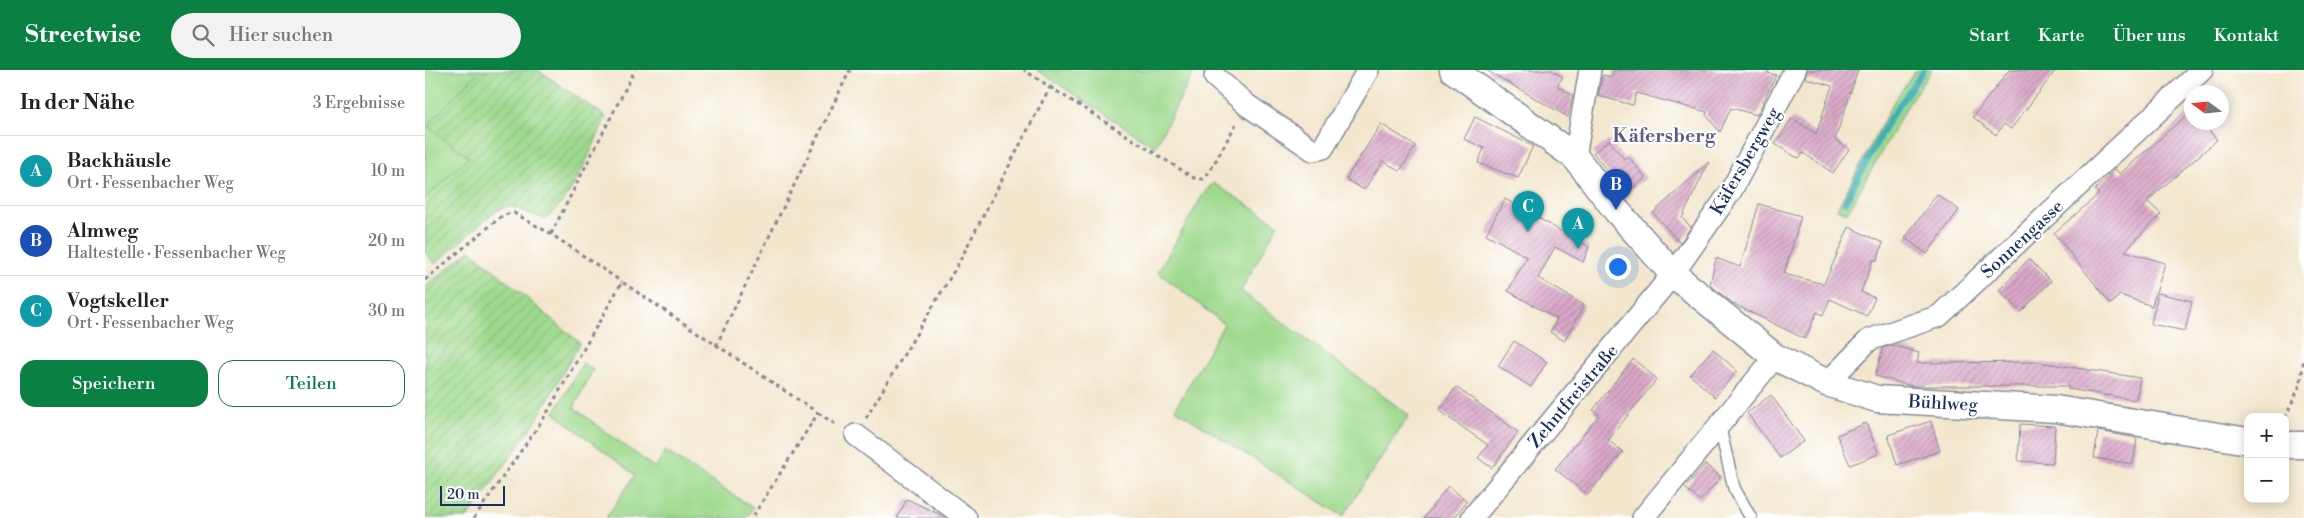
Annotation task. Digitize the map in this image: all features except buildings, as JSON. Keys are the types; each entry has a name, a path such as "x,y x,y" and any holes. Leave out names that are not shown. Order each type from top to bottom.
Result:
{"street":[{"path":"1215,77 1247,105 1313,150 1323,148 1368,70"},
{"name":"Bühlweg","path":"1453,70 1575,157 1616,210 1673,274 1775,357 1827,383 1877,399 2056,409 2244,440"},
{"path":"1575,157 1590,70"},
{"name":"Käfersbergweg","path":"1673,274 1731,191 1795,70"},
{"name":"Sonnengasse","path":"1827,383 1869,340 1939,316 2202,70"},
{"name":"Zehntfreistraße","path":"1472,518 1673,274"},
{"path":"1643,518 1775,357"},
{"path":"856,435 966,518"},
{"path":"2289,445 2304,445"}],"lane":[{"path":"1719,424 1734,488 1751,518"}],"path":[{"path":"551,234 635,70"},
{"path":"716,346 850,70"},
{"path":"1024,70 1194,178 1203,179 1210,171 1247,105"},
{"path":"425,280 503,215 515,213 551,234 818,413 856,435 957,266 1050,87"},
{"path":"474,518 544,418 622,282"},
{"path":"2287,413 2300,385 2304,359"},
{"path":"752,518 818,413"}],"green space":[{"path":"425,70 480,70 428,126 469,157 425,198"},
{"path":"480,70 538,70 606,117 588,158 564,200 555,211 545,219 509,206 494,212 435,264 425,252 425,198 469,157 427,126"},
{"path":"1037,70 1195,70 1155,147"},
{"path":"1916,70 1932,70 1910,101 1847,213 1837,209 1894,101"},
{"path":"1213,183 1278,224 1241,291 1409,415 1343,516 1175,409 1224,324 1158,272 1204,193"},
{"path":"470,250 580,343 535,422 467,518 425,518 425,287"},
{"path":"583,363 593,370 574,408 655,468 665,451 753,508 746,518 606,518 635,475 554,413"}],"waterway":[{"path":"1845,202 1890,118 1924,70"}],"place":[{"name":"Almweg","path":"1616,210"},
{"name":"Vogtskeller","path":"1528,232"},
{"name":"Backhäusle","path":"1578,249"}],"district":[{"name":"Käfersberg","path":"1664,135"}]}
